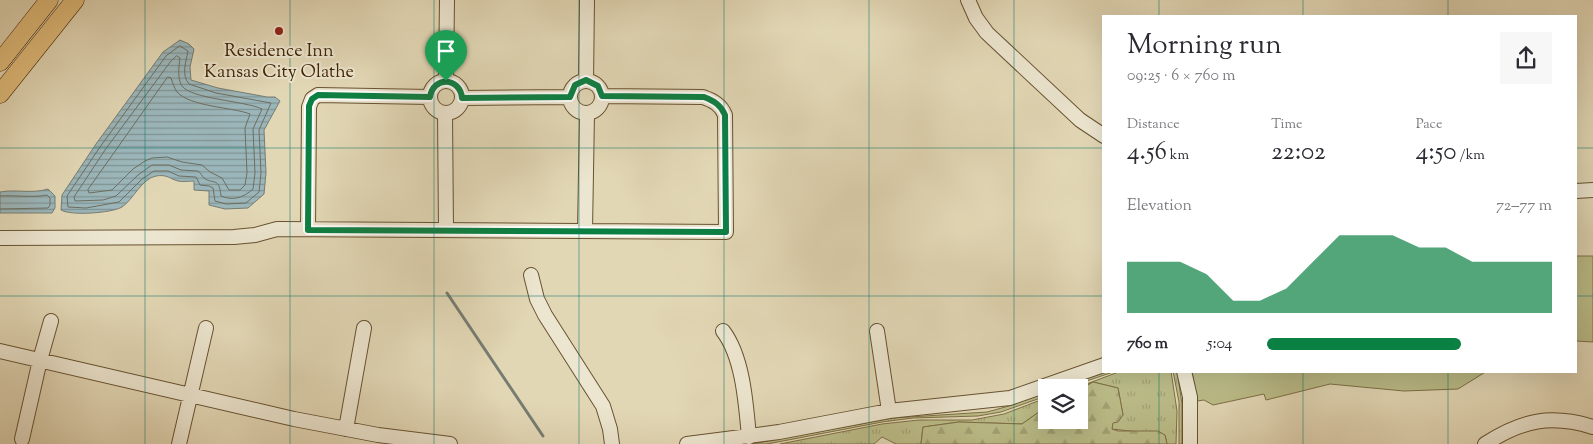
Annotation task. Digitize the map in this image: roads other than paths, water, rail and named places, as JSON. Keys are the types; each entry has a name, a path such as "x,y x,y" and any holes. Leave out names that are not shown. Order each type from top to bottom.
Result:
{"main road":[{"path":"0,62 49,0"},
{"path":"0,94 75,0"}],"street":[{"path":"446,81 448,0"},
{"path":"586,80 587,0"},
{"path":"968,0 976,18 987,33 1080,120 1102,135"},
{"path":"586,80 598,86 602,96 600,106 596,110 587,113 573,107 570,97 575,85 586,80"},
{"path":"446,81 459,88 462,98 457,109 445,113 433,106 430,97 433,88 446,81"},
{"path":"308,230 309,106 312,99 318,95 430,97"},
{"path":"0,238 234,237 255,235 277,229 726,232 725,115 722,107 704,97 602,96"},
{"path":"462,98 570,97"},
{"path":"445,113 446,230"},
{"path":"585,231 587,113"},
{"path":"1577,191 1593,190"},
{"path":"531,275 537,299 545,315 603,406 610,429 612,444"},
{"path":"22,438 51,321"},
{"path":"179,444 206,328"},
{"path":"346,429 364,328"},
{"path":"723,331 731,341 739,364 749,437"},
{"path":"877,331 889,411"},
{"path":"0,350 190,395 346,429 441,444"},
{"path":"687,444 749,437 889,411 1010,398 1102,365"},
{"path":"1184,373 1190,397 1190,444"},
{"path":"1487,443 1527,423 1553,419 1593,427"}],"water":[{"path":"180,40 189,44 194,49 190,67 191,80 218,88 275,97 280,101 264,130 266,173 264,194 248,208 225,209 209,205 209,191 194,190 194,181 178,181 166,176 156,176 146,181 122,207 117,209 82,213 61,210 62,195 96,144 163,52"},
{"path":"48,189 55,196 55,208 52,213 0,213 0,192"}],"waterway":[{"path":"447,293 543,436"}],"place":[{"name":"Residence Inn Kansas City Olathe","path":"279,31"}]}
